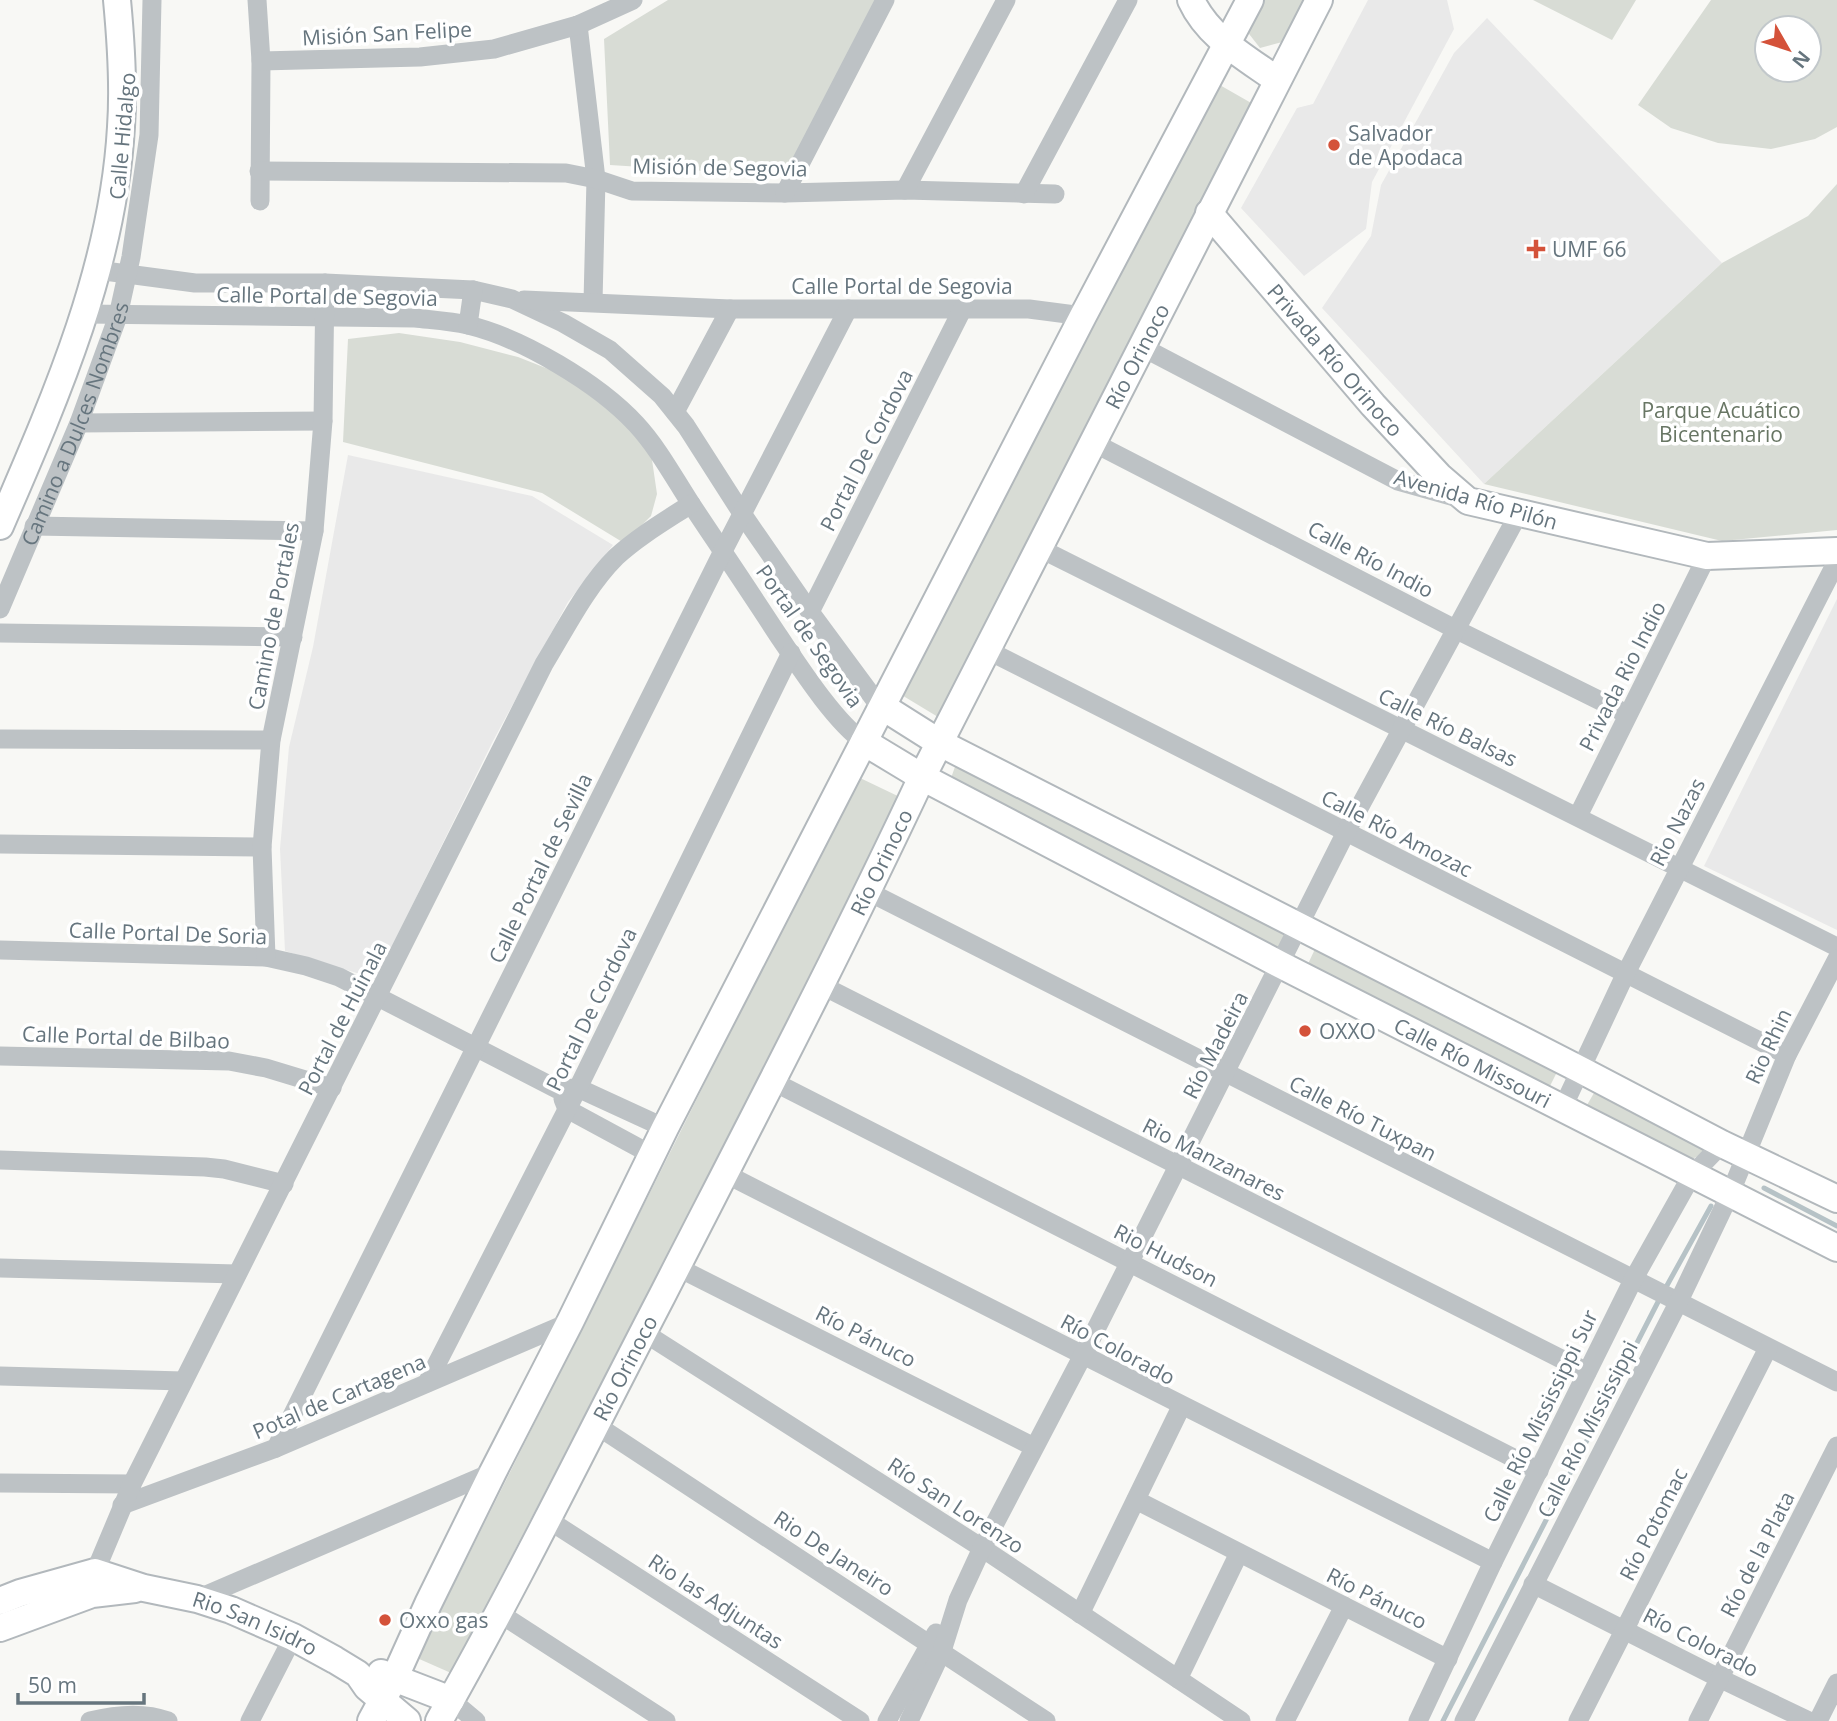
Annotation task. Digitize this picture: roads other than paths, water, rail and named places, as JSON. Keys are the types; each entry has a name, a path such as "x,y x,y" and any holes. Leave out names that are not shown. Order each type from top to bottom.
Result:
{"street":[{"name":"Camino a Dulces Nombres","path":"0,526 85,314 97,270 115,182 121,127 121,49 117,0"},
{"name":"Calle Hidalgo","path":"127,275 149,135 152,0"},
{"path":"257,0 261,61 260,201"},
{"name":"Misión San Felipe","path":"261,61 420,57 495,49 578,26 633,0"},
{"path":"785,192 885,0"},
{"path":"905,190 1006,0"},
{"path":"1024,194 1128,0"},
{"path":"1191,0 1206,24 1226,44 1278,80"},
{"path":"407,1721 383,1700 428,1604 665,1128 1083,316 1250,0"},
{"name":"Río Orinoco","path":"445,1710 596,1425 869,892 922,777 1319,0"},
{"path":"578,26 596,179 593,302"},
{"name":"Misión de Segovia","path":"259,172 566,173 596,179 632,191 905,190 1055,194"},
{"name":"Privada Río Orinoco","path":"1209,213 1373,405 1439,476 1468,501"},
{"name":"Calle Portal de Segovia","path":"97,270 195,283 325,283 473,290 512,299 730,309 1029,309 1083,316"},
{"name":"Camino a Dulces Nombres","path":"0,609 79,423 118,316 127,275"},
{"name":"Camino de Portales","path":"266,957 262,848 271,740 314,531 323,421 325,283"},
{"path":"468,325 473,290"},
{"name":"Calle Portal de Segovia","path":"512,299 563,323 610,350 663,396 743,515"},
{"name":"Portal De Cordova","path":"810,612 963,308"},
{"path":"675,412 730,309"},
{"name":"Calle Portal de Sevilla","path":"276,1448 723,551 848,310"},
{"name":"Calle Portal de Segovia","path":"85,314 415,318 468,325 506,338 559,365 608,398 636,423 660,453 723,551"},
{"name":"Avenida Río Pilón","path":"1142,347 1398,481 1468,501 1707,556 1837,551"},
{"path":"79,423 323,421"},
{"name":"Calle Río Indio","path":"1094,443 1455,629 1628,714"},
{"name":"Portal de Huinala","path":"94,1583 132,1484 380,996 544,664 581,602 615,559 638,539 691,504"},
{"name":"Río Madeira","path":"909,1721 936,1647 982,1548 1179,1167 1346,832 1519,513"},
{"name":"Portal de Segovia","path":"743,515 810,612 883,707"},
{"path":"34,526 314,531"},
{"name":"Calle Río Balsas","path":"1039,548 1837,947"},
{"name":"Portal de Segovia","path":"723,551 791,653 844,725 864,742"},
{"name":"Privada Rio Indio","path":"1578,816 1707,556"},
{"name":"Rio Nazas","path":"1563,1107 1625,975 1837,561"},
{"path":"0,633 293,637"},
{"name":"Calle Río Amozac","path":"987,650 1787,1055"},
{"name":"Portal De Cordova","path":"427,1383 578,1088 791,653"},
{"name":"Calle Río Missouri","path":"883,707 940,743 1722,1144 1837,1198"},
{"path":"0,739 271,740"},
{"name":"Calle Río Missouri","path":"864,742 922,777 1281,965 1837,1248"},
{"path":"0,844 262,848"},
{"name":"Calle Río Tuxpan","path":"869,892 1837,1382"},
{"name":"Calle Portal De Soria","path":"0,950 266,957 306,966 339,977 380,996 558,1089"},
{"name":"Rio Rhin","path":"1746,1155 1787,1055 1837,959"},
{"name":"Rio Manzanares","path":"821,985 1587,1372"},
{"name":"Calle Portal de Bilbao","path":"0,1056 229,1061 266,1068 332,1087"},
{"name":"Rio Hudson","path":"772,1081 1539,1471"},
{"path":"652,1155 567,1109 558,1089 578,1088 665,1128"},
{"name":"Calle Río Mississippi Sur","path":"1418,1721 1587,1372 1638,1282 1692,1175 1722,1144"},
{"name":"Calle Río Mississippi","path":"1464,1721 1534,1584 1671,1299 1730,1194 1746,1155"},
{"path":"0,1160 205,1167 284,1184"},
{"name":"Río Colorado","path":"724,1174 1181,1407 1493,1562"},
{"name":"Río Pánuco","path":"677,1266 1034,1447"},
{"path":"0,1268 237,1274"},
{"name":"Potal de Cartagena","path":"122,1505 276,1448 570,1322"},
{"name":"Río San Lorenzo","path":"643,1332 982,1548 1241,1721"},
{"name":"Río Potomac","path":"1578,1721 1768,1348"},
{"path":"0,1376 183,1381"},
{"path":"1080,1614 1181,1407"},
{"name":"Rio De Janeiro","path":"596,1425 936,1647 1040,1719"},
{"name":"Río de la Plata","path":"1698,1721 1837,1446"},
{"path":"197,1599 493,1472"},
{"path":"0,1483 132,1484"},
{"name":"Río Pánuco","path":"1136,1500 1448,1659"},
{"name":"Rio las Adjuntas","path":"547,1519 860,1721"},
{"path":"1178,1679 1239,1553"},
{"path":"7,1595 94,1583"},
{"path":"0,1628 94,1583"},
{"name":"Rio San Isidro","path":"94,1583 144,1588 197,1599 231,1610 293,1637 358,1674 375,1671 383,1700 445,1710"},
{"name":"Río Colorado","path":"1534,1584 1810,1721"},
{"path":"1285,1721 1344,1606"},
{"path":"499,1612 666,1721"},
{"path":"250,1721 293,1637"},
{"name":"Río Madeira","path":"887,1721 936,1647"},
{"path":"1818,1721 1837,1683"},
{"path":"445,1710 476,1721"},
{"path":"90,1721 155,1717 168,1721"}],"waterway":[{"path":"1764,1188 1837,1226"},
{"path":"1665,1289 1711,1206"},
{"path":"1443,1721 1660,1298"}],"place":[{"name":"Salvador de Apodaca","path":"1334,145"},
{"name":"UMF 66","path":"1536,249"},
{"name":"OXXO","path":"1305,1031"},
{"name":"Oxxo gas","path":"385,1620"}],"park label":[{"name":"Parque Acuático Bicentenario","path":"1721,422"}]}
